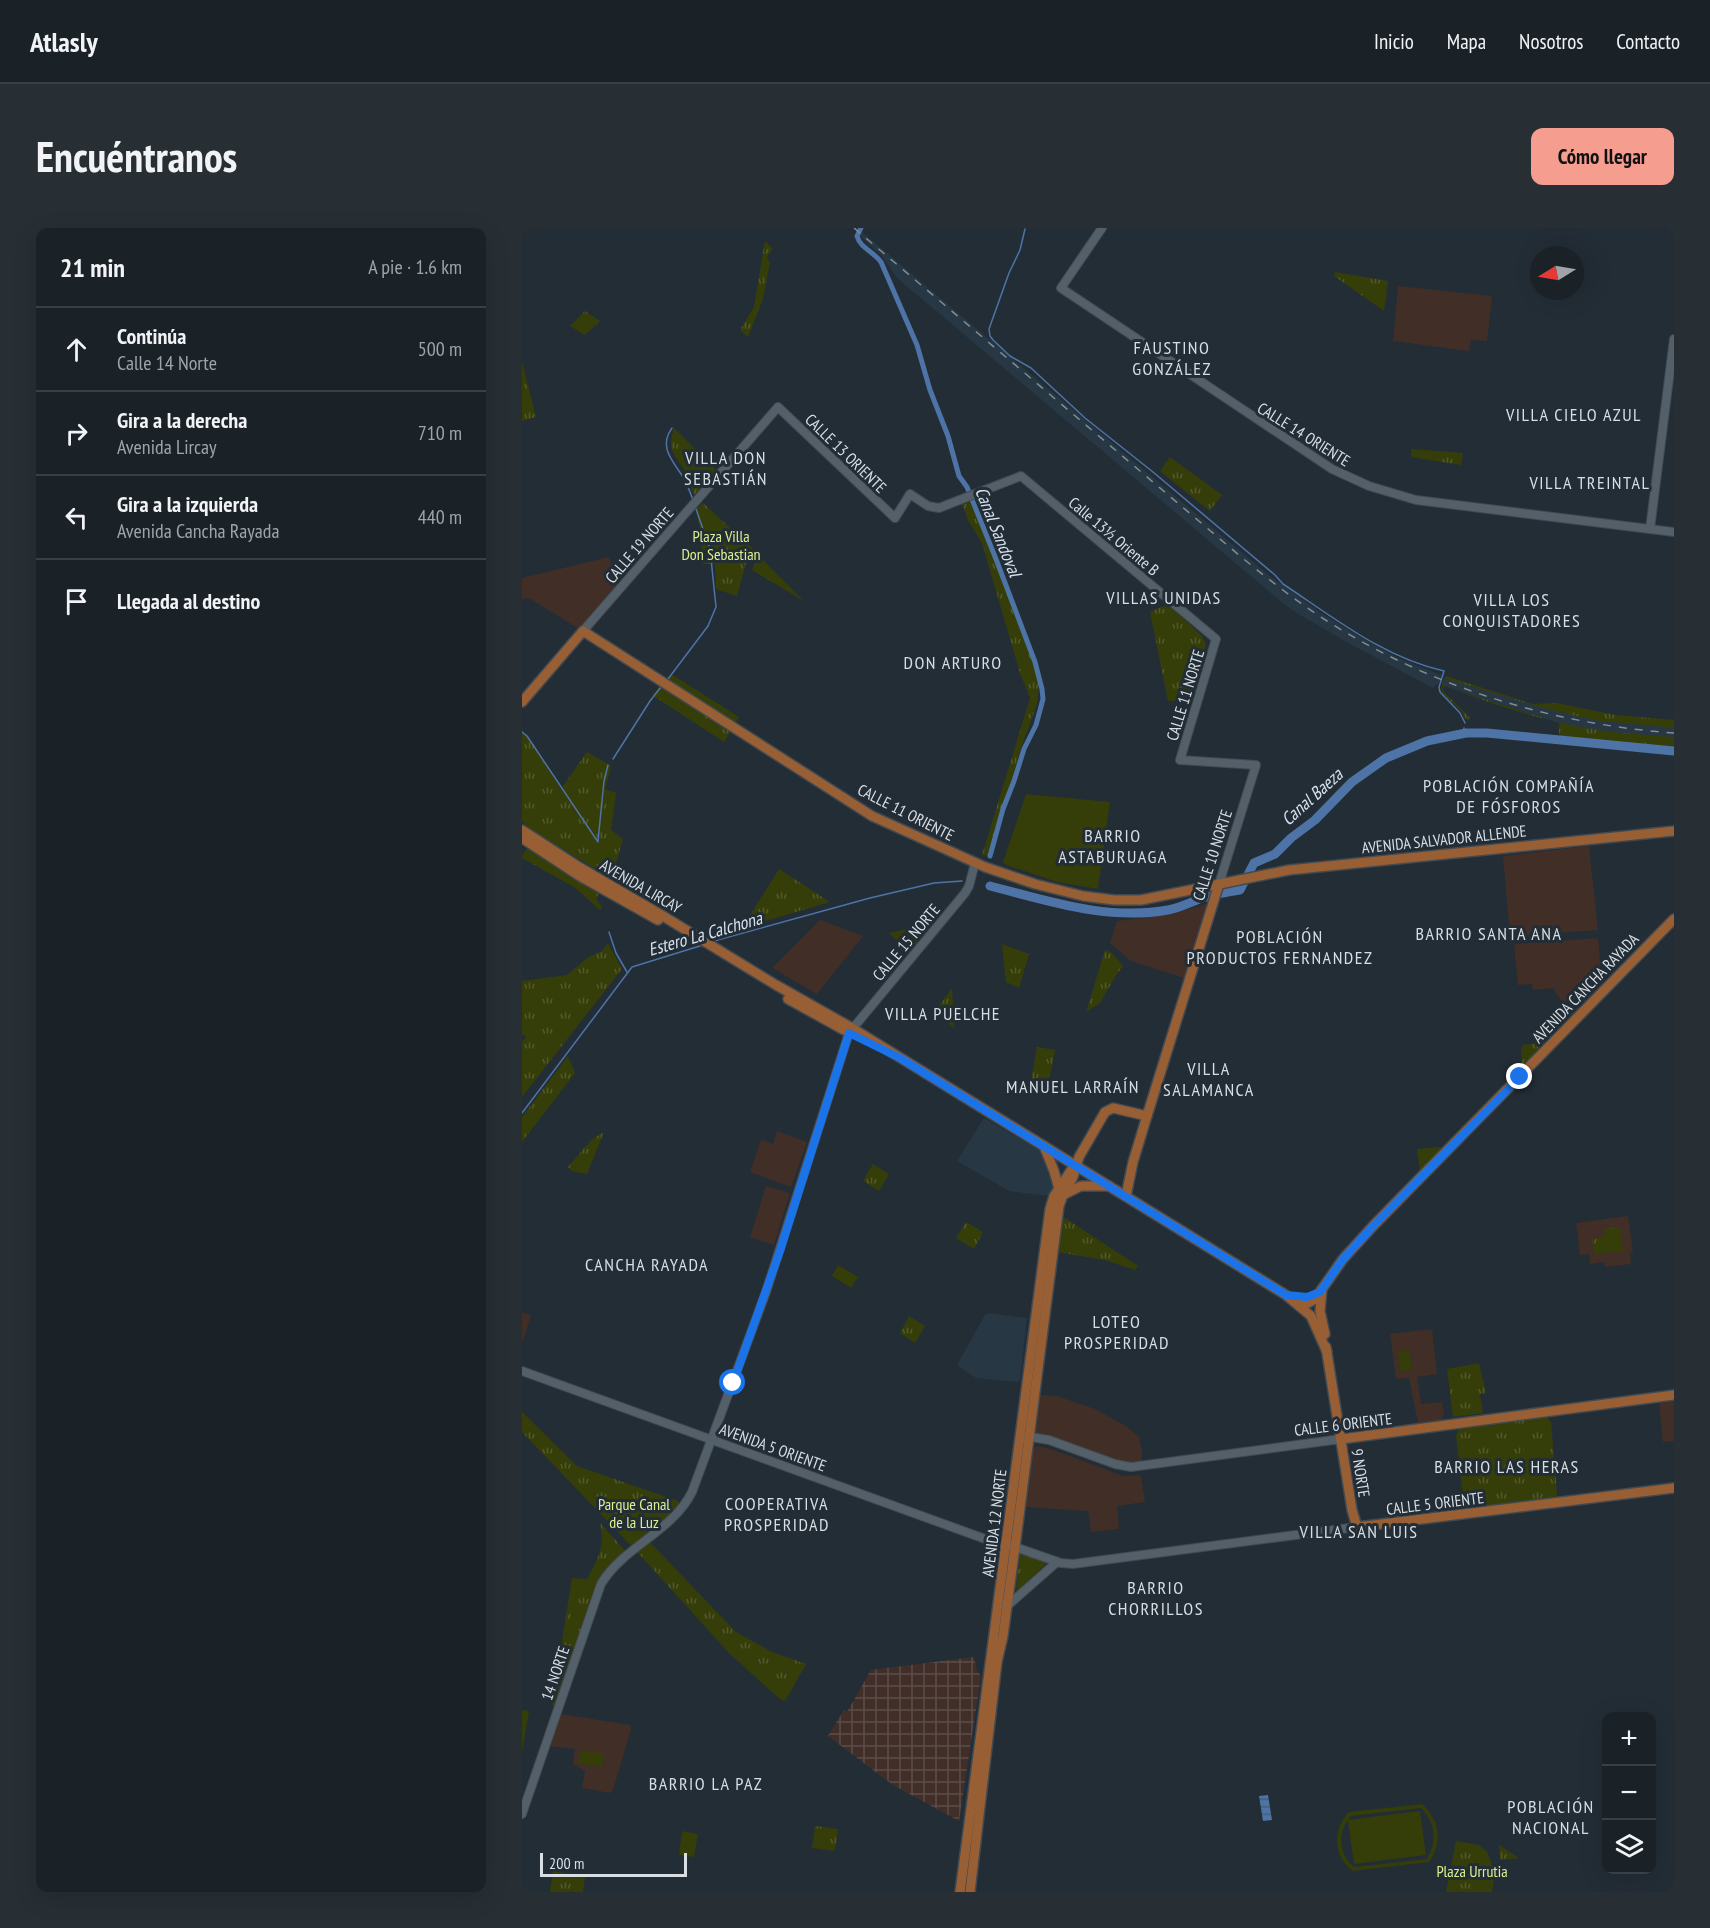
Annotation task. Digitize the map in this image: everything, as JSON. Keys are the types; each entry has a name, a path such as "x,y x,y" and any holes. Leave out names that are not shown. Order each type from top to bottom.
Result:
{"main road":[{"name":"CALLE 19 NORTE","path":"522,702 583,631"},
{"name":"CALLE 11 ORIENTE","path":"583,631 869,814 975,863 1049,888 1114,900 1150,899 1220,888"},
{"name":"AVENIDA LIRCAY","path":"522,830 816,1015 850,1030 900,1058 1292,1298 1319,1323"},
{"name":"AVENIDA SALVADOR ALLENDE","path":"1220,888 1262,875 1320,866 1674,831"},
{"name":"AVENIDA LIRCAY","path":"522,838 578,875 693,937"},
{"name":"CALLE 10 NORTE","path":"1126,1196 1133,1162 1147,1116 1220,888"},
{"name":"AVENIDA CANCHA RAYADA","path":"1306,1304 1315,1299 1343,1259 1374,1225 1674,919"},
{"name":"AVENIDA 12 NORTE","path":"960,1892 1011,1546 1052,1199 1061,1192 1108,1110 1113,1108 1147,1116"},
{"path":"1044,1146 1061,1192 1081,1186 1109,1186"},
{"path":"1292,1298 1312,1296 1320,1292"},
{"path":"1319,1323 1315,1310 1320,1292"},
{"path":"1319,1323 1320,1292"},
{"path":"1292,1298 1315,1310"},
{"name":"9 NORTE","path":"1319,1323 1326,1337 1352,1510 1357,1527"},
{"name":"CALLE 6 ORIENTE","path":"1341,1440 1674,1395"},
{"name":"CALLE 5 ORIENTE","path":"1357,1527 1674,1488"},
{"name":"AVENIDA 12 NORTE","path":"970,1892 1006,1607 1011,1546"}],"street":[{"name":"CALLE 14 ORIENTE","path":"1102,228 1061,288 1310,456 1357,482 1395,495 1424,501 1674,532"},
{"path":"1650,529 1674,339"},
{"name":"CALLE 13 ORIENTE","path":"778,407 895,518 910,494 925,505 936,508"},
{"name":"CALLE 19 NORTE","path":"583,631 778,407"},
{"name":"Calle 13½ Oriente B","path":"936,508 1021,476 1216,639"},
{"name":"CALLE 11 NORTE","path":"1216,639 1180,760 1256,765"},
{"name":"CALLE 10 NORTE","path":"1220,888 1256,765"},
{"name":"CALLE 15 NORTE","path":"850,1030 965,894 975,863"},
{"name":"14 NORTE","path":"522,1814 601,1584 615,1566 673,1519 692,1492 777,1260 850,1030"},
{"name":"AVENIDA 5 ORIENTE","path":"522,1371 1011,1546"},
{"name":"CALLE 6 ORIENTE","path":"1024,1436 1050,1440 1115,1464 1131,1467 1341,1440"},
{"name":"CALLE 5 ORIENTE","path":"1011,1546 1057,1562 1073,1564 1357,1527"},
{"path":"1006,1607 1057,1562"}],"shaded area":[{"path":"862,232 1270,576 1321,613 1355,634 1396,657 1441,675 1440,681 1433,688 1352,645 1284,604 897,278 881,255 859,235"},
{"path":"1398,286 1492,296 1487,341 1471,340 1469,351 1393,341"},
{"path":"609,557 618,587 581,630 529,598 522,599 522,578"},
{"path":"1446,676 1532,704 1674,727 1674,742 1560,731 1559,723 1444,686 1442,682"},
{"path":"1589,846 1598,930 1510,936 1503,856"},
{"path":"1210,903 1187,979 1131,961 1110,943 1117,921 1168,915"},
{"path":"820,920 863,936 817,994 772,968"},
{"path":"1598,938 1602,984 1572,1017 1553,988 1533,990 1532,984 1518,985 1514,947 1516,944"},
{"path":"984,1118 1039,1150 1051,1173 1053,1190 1047,1196 1009,1191 957,1161"},
{"path":"777,1131 807,1142 791,1187 750,1172 761,1140 773,1144"},
{"path":"766,1186 790,1193 774,1245 750,1237"},
{"path":"1628,1216 1633,1252 1630,1253 1631,1264 1605,1267 1604,1262 1590,1264 1589,1254 1580,1255 1576,1223"},
{"path":"522,1312 531,1316 522,1343"},
{"path":"988,1313 1027,1318 1020,1380 1017,1382 976,1378 957,1365"},
{"path":"1432,1329 1437,1374 1417,1377 1421,1404 1442,1402 1444,1416 1441,1420 1418,1423 1409,1378 1396,1379 1390,1334"},
{"path":"1041,1395 1057,1396 1095,1409 1126,1426 1139,1437 1142,1462 1126,1463 1034,1433"},
{"path":"1674,1401 1674,1441 1663,1442 1659,1405"},
{"path":"1038,1446 1123,1476 1139,1475 1145,1502 1117,1506 1119,1529 1091,1532 1088,1511 1024,1507 1033,1448"},
{"path":"974,1657 977,1671 981,1676 959,1821 893,1785 828,1736 844,1710 847,1712 871,1670"},
{"path":"561,1714 630,1725 631,1729 613,1790 610,1793 582,1788 585,1771 573,1764 575,1749 550,1746"}],"green space":[{"path":"765,241 773,249 767,259 770,262 763,299 748,337 740,330 754,307"},
{"path":"1335,272 1388,281 1384,311 1334,276"},
{"path":"585,311 600,321 585,335 570,326"},
{"path":"522,362 536,417 522,421"},
{"name":"Plaza Villa Don Sebastian","path":"674,428 716,470 694,496 688,477 672,449"},
{"path":"1411,449 1463,453 1461,465 1411,457"},
{"path":"1170,457 1222,495 1210,511 1160,471"},
{"path":"972,500 1040,676 1037,704 1020,751 990,856 982,855 1030,698 1020,673 982,543 968,520 962,504"},
{"name":"Plaza Villa Don Sebastian","path":"703,503 753,549 745,566 737,596 716,589 715,564 702,564 701,535 696,509"},
{"name":"Plaza Villa Don Sebastian","path":"757,556 760,557 804,601 752,570"},
{"path":"1168,604 1202,636 1206,644 1192,700 1168,701 1150,612"},
{"path":"671,674 739,717 724,742 652,695"},
{"path":"1444,677 1532,704 1556,703 1616,715 1674,720 1674,728 1602,721 1576,716 1529,704 1446,679"},
{"path":"1442,682 1456,690 1444,686 1443,691 1470,718 1467,721 1462,712 1442,693"},
{"path":"1456,690 1553,721 1532,716"},
{"path":"1553,721 1608,731 1674,737 1674,747 1559,737 1559,723"},
{"path":"522,730 561,789 587,752 611,766 605,789 616,793 611,830 623,839 615,866 620,875 617,882 536,833 522,822"},
{"path":"1026,794 1110,802 1098,889 1057,882 1003,862"},
{"path":"529,846 600,892 596,899 602,907 600,910 574,887 522,858"},
{"path":"779,869 830,902 742,928"},
{"path":"917,927 926,932 910,953 889,933"},
{"path":"608,943 622,969 522,1097 522,1042 526,1037 522,1034 522,981 567,975 587,958 602,951"},
{"path":"1002,944 1029,954 1019,988 1006,982"},
{"path":"1105,950 1111,952 1123,966 1100,1003 1086,1012"},
{"path":"952,988 954,1028 934,1013"},
{"path":"1545,1042 1546,1045 1525,1066 1522,1064 1521,1048 1523,1045"},
{"path":"1037,1047 1055,1050 1048,1087 1042,1088 1031,1081"},
{"path":"568,1056 575,1073 522,1142 522,1117"},
{"path":"604,1132 587,1174 572,1171 568,1167 592,1139"},
{"path":"1442,1147 1420,1171 1417,1149"},
{"path":"873,1164 889,1174 879,1191 863,1181"},
{"path":"1062,1216 1138,1266 1135,1270 1105,1260 1057,1252"},
{"path":"966,1222 983,1232 974,1249 956,1238"},
{"path":"1620,1227 1623,1251 1594,1254 1592,1239 1605,1237 1604,1229"},
{"path":"1618,1229 1621,1250 1610,1251 1608,1230"},
{"path":"838,1265 858,1277 851,1288 832,1276"},
{"path":"909,1316 925,1326 915,1343 900,1333"},
{"path":"1409,1350 1412,1370 1400,1371 1398,1351"},
{"path":"1479,1363 1486,1393 1480,1394 1483,1413 1453,1417 1447,1369"},
{"name":"Parque Canal de la Luz","path":"522,1412 577,1466 678,1501 680,1506 673,1514 645,1537 736,1632 772,1652 806,1664 784,1701 729,1653 639,1554 522,1432"},
{"path":"1546,1417 1551,1422 1557,1494 1552,1500 1469,1509 1464,1505 1456,1435 1460,1428"},
{"path":"1532,1447 1542,1451 1546,1461 1542,1471 1532,1475 1522,1471 1518,1461 1522,1451"},
{"path":"645,1497 660,1513 649,1523 635,1507"},
{"path":"600,1523 629,1555 602,1578 556,1706 552,1705 572,1578 587,1579 600,1552 602,1539"},
{"path":"1020,1553 1047,1563 1016,1592"},
{"path":"522,1710 529,1711 522,1752"},
{"path":"581,1750 604,1754 602,1767 578,1763"},
{"path":"1422,1804 1433,1817 1438,1832 1433,1855 1429,1862 1353,1871 1342,1858 1337,1843 1343,1819 1349,1812","holes":["1421,1808 1432,1826 1434,1839 1427,1859 1354,1867 1342,1849 1343,1829 1351,1816"]},
{"path":"1420,1811 1426,1855 1354,1864 1348,1820"},
{"path":"815,1826 838,1829 835,1851 812,1848"},
{"path":"682,1831 698,1834 694,1857 679,1855"},
{"name":"Plaza Urrutia","path":"1456,1841 1479,1845 1487,1852 1495,1872 1492,1892 1446,1892"},
{"path":"1499,1845 1519,1858 1500,1860"},
{"path":"553,1871 585,1877 583,1892 550,1892"}],"water":[{"path":"1268,1795 1272,1820 1263,1821 1259,1796"}],"waterway":[{"name":"Canal Sandoval","path":"861,228 857,236 864,247 881,262 917,345 959,476 967,487 996,559 1035,662 1042,689 1043,699 1036,725 1024,749 1003,809 990,856"},
{"path":"1025,229 1020,250 1009,273 989,329 993,340 1010,356 1031,368 1085,418 1153,472 1283,584 1340,623 1380,646 1401,657 1444,671 1439,687 1440,692 1460,713 1465,723"},
{"path":"672,428 666,441 668,454 686,482 693,500"},
{"path":"668,679 708,626 716,607 710,549 696,509"},
{"path":"613,759 661,687"},
{"name":"Canal Baeza","path":"1463,733 1464,728"},
{"path":"522,732 527,736 598,842"},
{"name":"Canal Baeza","path":"990,886 1056,903 1100,911 1145,913 1168,910 1204,898 1240,890 1254,863 1275,854 1291,838 1315,820 1352,782 1386,758 1427,741 1466,733 1487,733 1674,751"},
{"path":"598,841 604,781 608,765"},
{"name":"Estero La Calchona","path":"714,941 870,898 934,883 962,881"},
{"path":"609,932 616,953 627,972"},
{"name":"Estero La Calchona","path":"522,1113 632,967 703,945"}],"railway":[{"path":"854,228 1240,556 1282,590 1327,621 1408,665 1493,698 1583,721 1674,733"}],"district":[{"name":"FAUSTINO GONZÁLEZ","path":"1172,358"},
{"name":"VILLA CIELO AZUL","path":"1574,415"},
{"name":"VILLA DON SEBASTIÁN","path":"726,468"},
{"name":"VILLA TREINTAL","path":"1590,483"},
{"name":"VILLAS UNIDAS","path":"1164,598"},
{"name":"VILLA LOS CONQUISTADORES","path":"1512,610"},
{"name":"DON ARTURO","path":"953,663"},
{"name":"POBLACIÓN COMPAÑÍA DE FÓSFOROS","path":"1509,796"},
{"name":"BARRIO ASTABURUAGA","path":"1113,846"},
{"name":"BARRIO SANTA ANA","path":"1489,934"},
{"name":"POBLACIÓN PRODUCTOS FERNANDEZ","path":"1280,947"},
{"name":"VILLA PUELCHE","path":"943,1014"},
{"name":"VILLA SALAMANCA","path":"1209,1079"},
{"name":"MANUEL LARRAÍN","path":"1073,1087"},
{"name":"CANCHA RAYADA","path":"647,1265"},
{"name":"LOTEO PROSPERIDAD","path":"1117,1332"},
{"name":"BARRIO LAS HERAS","path":"1507,1467"},
{"name":"COOPERATIVA PROSPERIDAD","path":"777,1514"},
{"name":"VILLA SAN LUIS","path":"1359,1532"},
{"name":"BARRIO CHORRILLOS","path":"1156,1598"},
{"name":"BARRIO LA PAZ","path":"706,1784"},
{"name":"POBLACIÓN NACIONAL","path":"1551,1817"}],"route":[{"path":"733,1383 780,1251 849,1033 900,1058 984,1108 1286,1295 1303,1298 1320,1292 1354,1246 1520,1077"}]}
